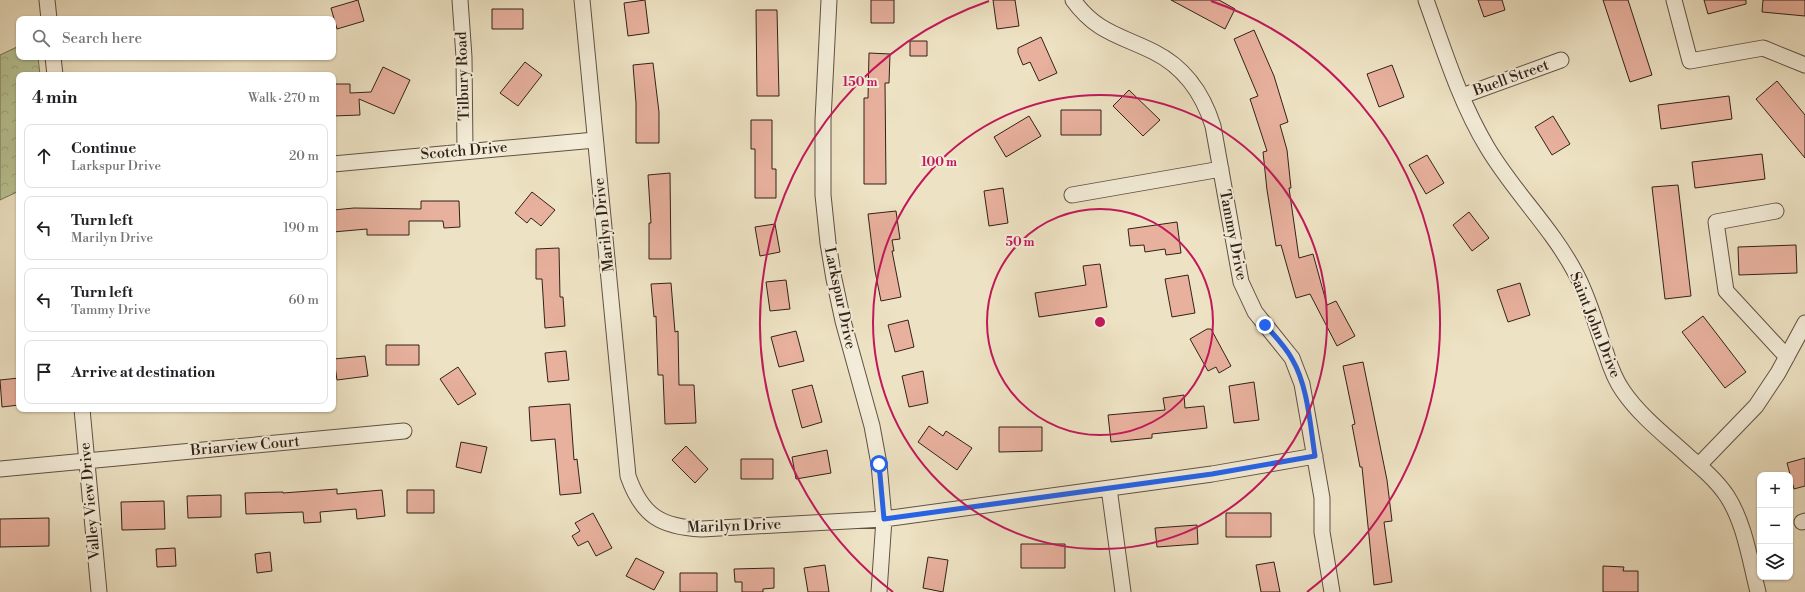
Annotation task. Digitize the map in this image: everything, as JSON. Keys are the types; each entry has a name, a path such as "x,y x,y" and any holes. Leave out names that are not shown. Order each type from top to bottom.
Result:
{"street":[{"path":"47,0 49,16"},
{"name":"Tilbury Road","path":"460,0 464,57 465,151"},
{"name":"Marilyn Drive","path":"582,0 628,476 633,491 643,506 654,516 667,524 680,528 702,529 884,519 1212,474 1315,456"},
{"name":"Larkspur Drive","path":"829,0 823,120 823,195 828,243 843,321 872,426 879,464 884,519 879,592"},
{"name":"Tammy Drive","path":"1073,0 1098,26 1114,35 1161,56 1176,66 1200,95 1209,114 1241,282 1255,312 1280,341 1297,369 1302,384 1322,498 1322,532 1332,592"},
{"name":"Saint John Drive","path":"1426,0 1462,96 1475,126 1500,168 1557,243 1576,272 1610,365 1622,390 1634,405 1699,465 1722,489 1737,515 1758,592"},
{"path":"1674,0 1690,61 1763,48 1805,66"},
{"path":"53,60 55,72"},
{"name":"Buell Street","path":"1462,96 1561,60"},
{"name":"Scotch Drive","path":"336,164 595,140"},
{"path":"1072,195 1220,169"},
{"path":"1776,211 1716,222 1726,291 1787,357"},
{"path":"1699,465 1756,406 1787,357 1805,323"},
{"name":"Valley View Drive","path":"82,412 99,592"},
{"name":"Briarview Court","path":"0,469 404,431"},
{"path":"1108,488 1123,592"}],"green space":[{"path":"16,47 16,60 38,60 40,72 16,72 16,192 0,200 0,55"}],"building":[{"path":"358,0 364,21 337,29 336,16 333,16 331,8"},
{"path":"645,0 649,33 628,36 624,3"},
{"path":"871,0 894,0 894,23 871,23"},
{"path":"993,0 1015,0 1019,26 997,29"},
{"path":"1171,0 1219,0 1235,9 1225,29"},
{"path":"1478,0 1502,0 1505,10 1484,17"},
{"path":"1603,0 1628,0 1652,75 1630,82"},
{"path":"1704,0 1746,0 1746,4 1708,14"},
{"path":"1763,0 1805,0 1805,16 1762,12"},
{"path":"492,9 523,9 523,29 492,29"},
{"path":"756,10 777,10 779,96 757,96"},
{"path":"1254,30 1274,76 1288,122 1280,125 1287,150 1291,188 1289,188 1299,258 1313,254 1327,305 1336,301 1355,336 1337,346 1310,294 1296,298 1281,245 1276,246 1267,190 1263,152 1267,151 1250,99 1258,96 1234,39"},
{"path":"1041,37 1057,73 1039,81 1030,62 1023,65 1018,53 1018,48"},
{"path":"910,41 927,41 927,56 910,56"},
{"path":"869,53 890,54 889,83 885,83 886,184 864,184 864,98 868,98"},
{"path":"525,62 542,75 518,106 500,93"},
{"path":"653,63 659,112 659,143 636,143 636,103 633,65"},
{"path":"1392,65 1404,97 1379,107 1367,74"},
{"path":"383,67 410,80 394,114 359,99 360,115 336,116 336,84 350,84 350,93 371,92"},
{"path":"1777,81 1805,115 1805,158 1756,99"},
{"path":"1129,90 1160,120 1143,136 1113,106"},
{"path":"1729,96 1732,119 1661,129 1658,105"},
{"path":"1061,110 1101,110 1101,135 1061,135"},
{"path":"1029,116 1041,136 1006,157 994,137"},
{"path":"1553,116 1570,144 1552,155 1535,127"},
{"path":"751,120 772,120 772,169 776,169 776,198 755,198 755,149 751,149"},
{"path":"1762,154 1765,179 1695,188 1692,162"},
{"path":"1427,155 1444,183 1426,194 1409,165"},
{"path":"670,173 671,259 649,259 649,223 651,223 648,175"},
{"path":"1678,185 1691,296 1665,299 1652,187"},
{"path":"1003,188 1008,223 989,226 984,191"},
{"path":"532,192 555,210 541,226 531,218 527,223 515,213"},
{"path":"421,201 459,201 460,227 444,228 443,221 409,221 409,235 367,235 367,229 336,232 336,210 354,208 421,209"},
{"path":"896,211 900,239 892,240 894,251 892,251 901,297 881,301 875,271 868,214"},
{"path":"1469,212 1489,238 1472,251 1453,225"},
{"path":"1177,222 1181,253 1166,255 1165,249 1145,252 1144,245 1130,246 1128,229"},
{"path":"775,224 780,252 760,256 755,227"},
{"path":"1796,245 1797,273 1739,275 1738,247"},
{"path":"559,248 560,297 563,297 565,326 545,328 542,279 536,279 536,249"},
{"path":"1100,264 1107,307 1039,317 1035,293 1086,285 1083,266"},
{"path":"1188,275 1195,313 1172,317 1165,279"},
{"path":"786,280 790,309 770,311 766,282"},
{"path":"671,283 675,332 678,331 679,385 694,385 696,423 665,424 663,375 658,375 656,316 654,317 651,284"},
{"path":"1520,283 1530,315 1508,322 1497,290"},
{"path":"1703,316 1746,372 1725,388 1682,332"},
{"path":"908,320 914,347 895,352 888,325"},
{"path":"1207,329 1211,329 1231,366 1219,373 1216,367 1208,371 1190,339"},
{"path":"796,331 804,361 779,367 771,337"},
{"path":"386,345 419,345 419,365 386,365"},
{"path":"566,351 569,380 548,382 545,353"},
{"path":"365,356 368,376 337,380 336,359"},
{"path":"1363,362 1387,480 1392,521 1384,522 1392,582 1374,585 1362,467 1360,467 1352,425 1355,424 1343,366"},
{"path":"458,367 476,394 458,405 440,379"},
{"path":"923,371 928,403 909,407 902,376"},
{"path":"16,378 16,405 2,407 0,380"},
{"path":"1254,382 1259,420 1234,423 1229,386"},
{"path":"812,385 822,422 802,428 792,390"},
{"path":"1184,395 1185,408 1204,406 1207,428 1152,434 1152,438 1111,442 1108,415 1165,410 1163,398"},
{"path":"570,404 574,460 577,459 581,493 560,495 555,439 531,441 529,407"},
{"path":"929,426 943,436 946,431 972,448 957,470 918,442"},
{"path":"999,427 1042,427 1042,451 999,452"},
{"path":"461,442 487,447 481,473 456,467"},
{"path":"686,446 708,469 695,483 672,460"},
{"path":"827,450 831,473 796,479 792,457"},
{"path":"1805,458 1805,486 1794,489 1793,472 1789,472 1787,463"},
{"path":"741,459 773,459 773,479 741,479"},
{"path":"337,489 337,494 382,490 385,516 357,519 356,509 320,512 321,522 304,523 303,512 246,514 245,493 283,493"},
{"path":"407,490 434,490 434,513 407,513"},
{"path":"221,495 221,517 188,518 187,496"},
{"path":"164,501 165,529 122,530 121,502"},
{"path":"593,513 612,548 596,556 588,541 578,546 572,536 580,531 575,523"},
{"path":"1226,513 1271,513 1271,537 1226,537"},
{"path":"49,518 49,546 0,547 0,519"},
{"path":"1197,525 1198,544 1157,547 1155,528"},
{"path":"1021,544 1065,544 1065,568 1021,568"},
{"path":"175,548 176,566 157,567 156,549"},
{"path":"270,552 272,571 257,573 255,554"},
{"path":"928,557 948,560 943,592 923,588"},
{"path":"636,558 664,572 654,590 626,576"},
{"path":"1274,562 1280,592 1261,592 1256,565"},
{"path":"825,565 829,592 808,592 804,568"},
{"path":"1603,566 1624,567 1623,571 1638,571 1638,592 1603,592"},
{"path":"774,568 774,588 763,589 763,592 742,592 742,582 735,582 734,569"},
{"path":"680,573 717,573 717,592 680,592"}],"route":[{"path":"879,464 884,519 1212,474 1315,456 1302,384 1297,369 1292,358 1280,341 1265,325"}]}
